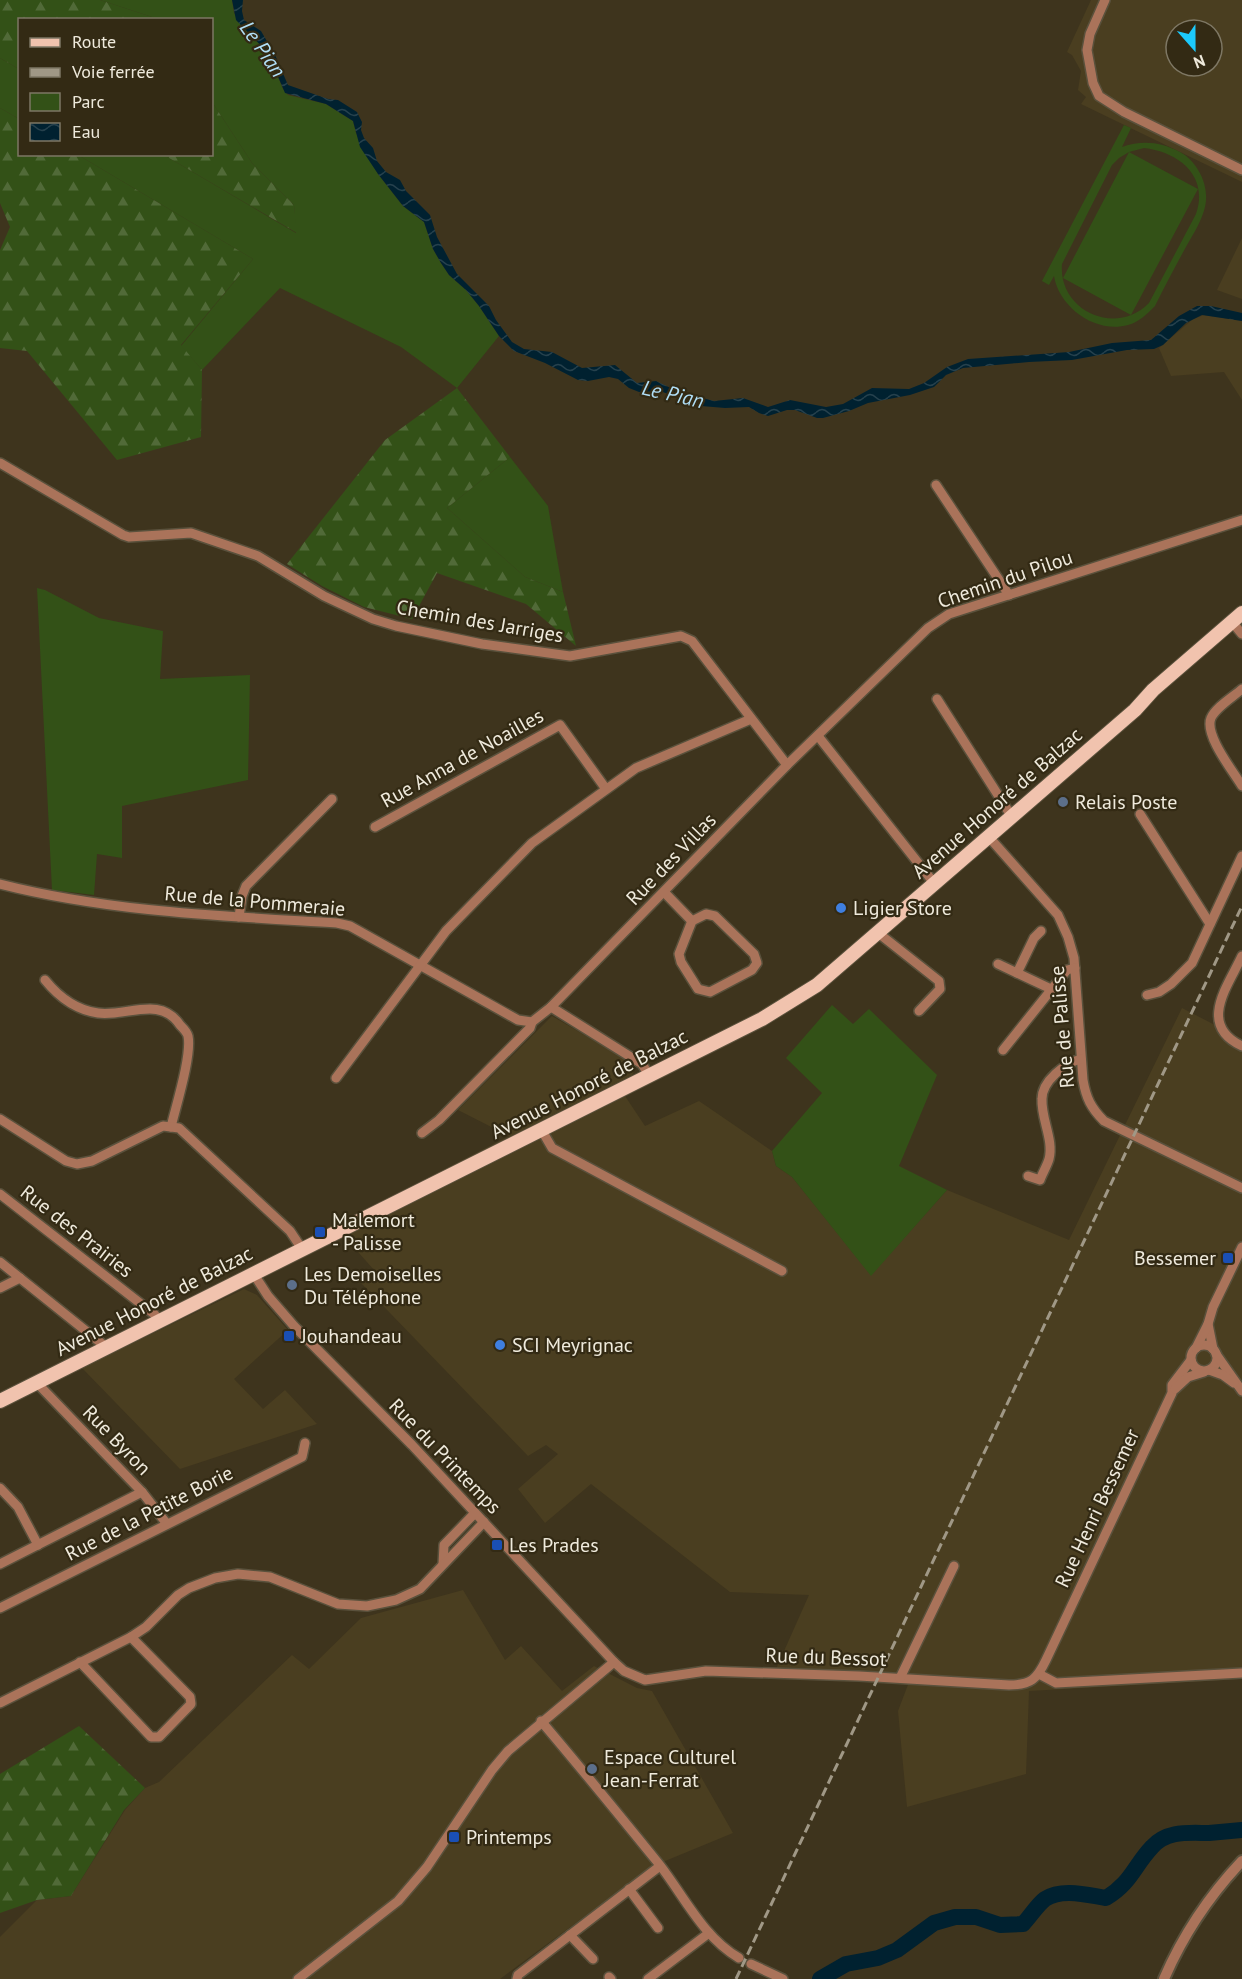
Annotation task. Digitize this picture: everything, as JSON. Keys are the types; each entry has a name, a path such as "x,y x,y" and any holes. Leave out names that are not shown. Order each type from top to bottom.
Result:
{"main road":[{"name":"Avenue Honoré de Balzac","path":"0,1401 790,1003 817,985 1135,710 1145,706 1159,695 1239,624"}],"street":[{"path":"1105,0 1090,34 1087,50 1093,83 1099,96 1124,112 1242,170"},
{"name":"Chemin des Jarriges","path":"0,463 123,535 129,537 191,533 258,556 324,596 374,619 396,626 482,644 570,656 681,636 692,641 787,765"},
{"path":"936,485 1009,595"},
{"name":"Chemin du Pilou","path":"818,736 928,628 949,614 1242,520"},
{"path":"1242,689 1214,713 1209,724 1214,740 1242,786"},
{"path":"937,699 1012,817"},
{"path":"336,1078 446,931 531,843 636,768 751,719"},
{"name":"Rue Anna de Noailles","path":"375,827 560,724 606,789"},
{"path":"818,736 934,883"},
{"name":"Rue des Villas","path":"551,1007 818,736"},
{"path":"239,917 246,886 332,799"},
{"path":"1140,814 1210,924"},
{"name":"Rue de Palisse","path":"988,836 1058,915 1068,936 1075,968 1081,1059 1086,1095 1092,1108 1104,1121 1242,1188"},
{"path":"1147,995 1160,992 1181,976 1192,963 1242,856"},
{"name":"Rue de la Pommeraie","path":"0,884 48,896 122,907 337,923 350,926 518,1020 532,1022"},
{"path":"664,892 692,921"},
{"path":"706,914 715,916 754,954 757,963 752,970 710,992 698,989 681,962 680,954 692,921 706,914"},
{"path":"1017,973 1034,938 1041,931"},
{"path":"877,932 939,981 940,989 919,1011"},
{"path":"1242,956 1218,1008 1219,1022 1226,1034 1242,1046"},
{"path":"998,964 1050,989"},
{"path":"1003,1050 1050,989 1067,970 1075,968"},
{"path":"45,980 55,992 76,1006 99,1013 161,1009 176,1019 188,1035 188,1052 171,1127"},
{"path":"422,1133 439,1120 530,1028 532,1022 551,1007 642,1064 649,1075"},
{"path":"1028,1176 1040,1180 1049,1158 1049,1142 1041,1098 1052,1076 1070,1062 1081,1059"},
{"path":"0,1119 66,1161 77,1164 92,1161 163,1126 179,1128 290,1231 302,1249"},
{"path":"541,1129 552,1148 782,1271"},
{"name":"Rue des Prairies","path":"0,1194 159,1320"},
{"name":"Rue Henri Bessemer","path":"1039,1674 1172,1393 1172,1386 1191,1360 1242,1247"},
{"path":"0,1262 106,1347"},
{"name":"Rue du Printemps","path":"253,1273 268,1296 294,1326 412,1445 614,1662"},
{"path":"0,1288 20,1278"},
{"path":"1172,1393 1188,1377 1207,1371 1216,1365 1208,1324"},
{"path":"1196,1348 1206,1346 1214,1351 1240,1389"},
{"path":"1191,1360 1195,1367 1223,1375 1240,1389"},
{"name":"Rue Byron","path":"37,1383 142,1492 167,1524"},
{"name":"Rue de la Petite Borie","path":"0,1608 302,1457 305,1443"},
{"path":"0,1488 18,1507 38,1545"},
{"path":"0,1564 142,1492"},
{"path":"443,1564 444,1545 476,1513"},
{"path":"0,1703 130,1637 146,1627 178,1595 215,1578 238,1574 258,1575 282,1581 338,1604 367,1606 396,1600 420,1589 484,1522"},
{"path":"900,1678 954,1566"},
{"path":"80,1662 151,1737 159,1737 191,1704 190,1697 130,1637"},
{"path":"298,1979 398,1901 426,1867 503,1757 541,1721 614,1662"},
{"name":"Rue du Bessot","path":"614,1662 624,1671 645,1680 706,1671 1022,1685 1039,1674"},
{"path":"1039,1674 1056,1683 1242,1673"},
{"path":"541,1721 660,1866 709,1933 739,1958"},
{"path":"1164,1979 1195,1919 1241,1864"},
{"path":"517,1979 518,1975 660,1866"},
{"path":"629,1889 658,1928"},
{"path":"648,1979 709,1933"},
{"path":"570,1935 593,1959"},
{"path":"751,1964 783,1979"}],"shaded area":[{"path":"1091,0 1242,0 1242,182 1081,104 1086,97 1078,90 1081,71 1072,55 1067,52"},
{"path":"1242,238 1242,299 1217,290"},
{"path":"1204,315 1242,321 1242,400 1224,372 1171,376 1159,348 1193,319"},
{"path":"1182,1008 1242,1039 1242,1679 1029,1691 1026,1774 907,1807 898,1711 909,1682 772,1678 809,1595 730,1592 591,1484 545,1523 518,1489 558,1454 546,1445 528,1456 361,1283 374,1270 335,1226 509,1136 458,1110 552,1016 636,1065 625,1096 645,1126 699,1101 772,1151 776,1166 792,1177 871,1275 947,1190 1069,1240"},
{"path":"244,1289 257,1295 288,1330 234,1379 263,1409 285,1390 317,1424 180,1469 82,1368"},
{"path":"463,1590 505,1660 521,1646 562,1691 594,1666 637,1688 652,1691 733,1833 653,1866 500,1979 0,1979 0,1937 37,1900 71,1896 125,1810 145,1788 159,1782 292,1655 309,1669 361,1618"}],"green space":[{"path":"0,0 100,0 155,18 18,18 18,68 0,58"},
{"path":"100,0 232,0 234,13 268,53 283,89 288,95 326,104 353,121 356,133 378,174 403,206 424,222 433,249 441,263 449,275 479,306 499,336 457,388 401,347 280,288 202,370 181,346 253,259 80,156 166,156 296,233 294,205 252,163 213,104 213,18 155,18"},
{"path":"0,58 18,68 18,118 0,108"},
{"path":"213,104 252,163 294,205 297,233 166,156 213,156"},
{"path":"0,108 18,118 18,156 80,156 253,259 181,345 202,370 201,437 117,460 27,351 0,348 0,250 10,227 0,203"},
{"path":"1124,125 1131,128 1122,147 1137,143 1165,146 1186,156 1197,168 1206,191 1202,217 1155,306 1143,317 1132,324 1116,327 1091,322 1071,308 1057,287 1054,276 1049,285 1042,281","holes":["1144,148 1169,155 1188,168 1198,188 1199,200 1196,214 1149,303 1136,313 1121,318 1106,318 1092,314 1079,306 1069,295 1063,281 1062,264 1112,165 1119,158 1129,152"]},
{"path":"1129,152 1198,189 1130,315 1063,278"},
{"path":"457,388 510,457 447,508 525,577 563,592 576,646 526,604 437,573 412,619 364,607 322,586 287,564 385,440"},
{"path":"510,457 548,506 563,592 525,577 447,508"},
{"path":"37,588 99,618 163,631 160,679 250,675 248,780 122,806 122,858 97,854 94,895 52,890"},
{"path":"832,1005 853,1024 869,1009 937,1075 899,1166 947,1190 871,1276 792,1177 776,1166 772,1151 822,1093 786,1058"},
{"path":"79,1726 145,1788 124,1810 71,1896 37,1900 0,1913 0,1774"}],"water":[{"name":"Le Pian","path":"232,0 243,0 244,20 261,31 288,85 328,99 338,100 357,112 362,122 361,130 364,138 373,148 377,161 386,172 400,180 406,191 430,215 437,237 457,274 489,306 512,342 524,349 552,352 582,368 615,365 637,383 656,381 679,392 714,401 743,398 768,407 790,400 826,407 843,404 872,388 909,389 924,383 947,367 968,359 1069,352 1112,343 1151,340 1179,316 1197,306 1211,306 1242,313 1242,321 1202,315 1186,323 1163,345 1154,349 1127,350 1072,360 963,368 946,375 934,387 910,395 868,403 823,418 795,410 768,416 749,407 701,406 660,391 639,392 629,388 618,379 609,377 588,381 578,380 545,363 514,351 499,336 479,306 449,275 441,263 433,249 424,222 403,206 378,174 360,147 353,121 326,104 285,93 268,53 236,20"}],"waterway":[{"path":"820,1979 846,1964 878,1958 897,1950 934,1923 955,1917 976,1917 1000,1925 1023,1924 1045,1899 1052,1896 1075,1893 1106,1898 1127,1880 1152,1847 1171,1835 1242,1830"}],"railway":[{"path":"736,1979 1242,906"}],"place":[{"name":"Relais Poste","path":"1063,802"},
{"name":"Ligier Store","path":"841,908"},
{"name":"Malemort - Palisse","path":"320,1232"},
{"name":"Bessemer","path":"1228,1258"},
{"name":"Les Demoiselles Du Téléphone","path":"292,1285"},
{"name":"Jouhandeau","path":"289,1336"},
{"name":"SCI Meyrignac","path":"500,1345"},
{"name":"Les Prades","path":"497,1545"},
{"name":"Espace Culturel Jean-Ferrat","path":"592,1769"},
{"name":"Printemps","path":"454,1837"}]}
